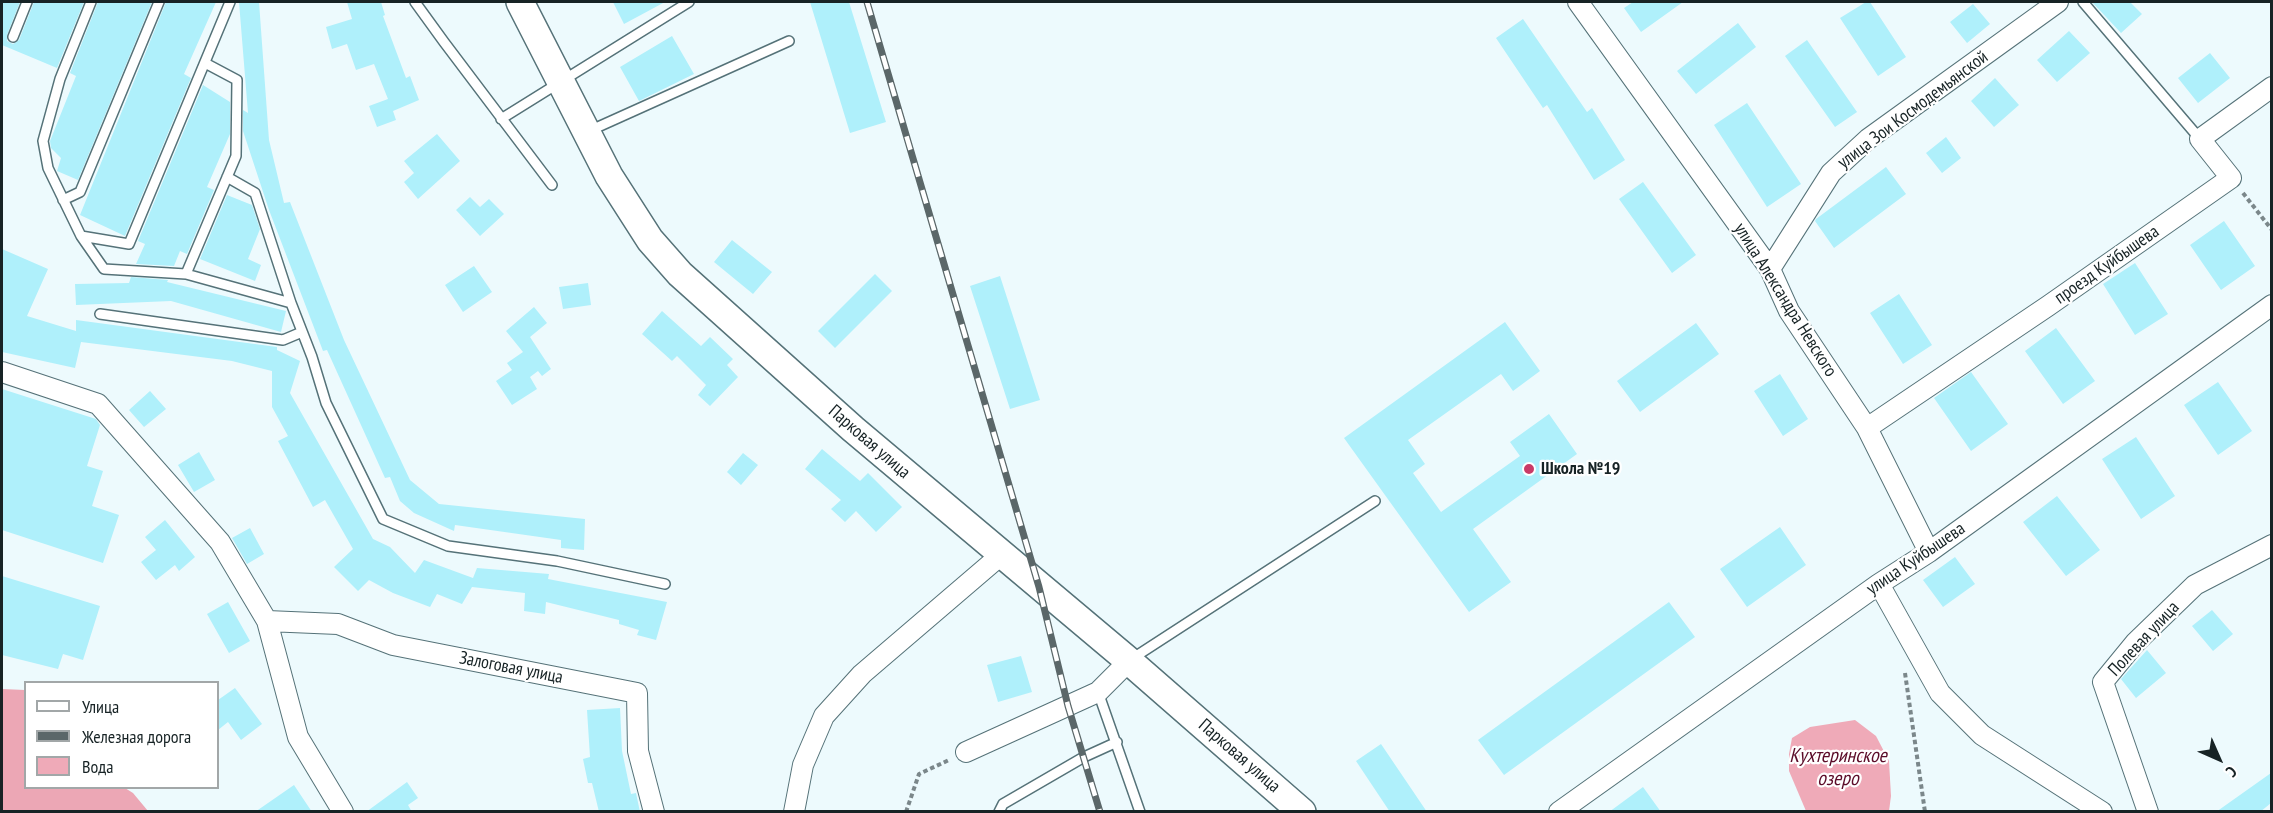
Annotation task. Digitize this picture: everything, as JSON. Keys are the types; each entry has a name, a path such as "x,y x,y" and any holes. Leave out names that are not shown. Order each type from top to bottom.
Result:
{"street":[{"name":"Парковая улица","path":"520,2 609,176 650,240 680,274 853,429 1129,661 1302,812"},
{"name":"улица Александра Невского","path":"1580,2 1770,269 1789,311 1867,428 1929,552"},
{"name":"улица Зои Космодемьянской","path":"1770,269 1831,173 1868,139 2058,2"},
{"path":"2231,178 2200,139 2271,87"},
{"name":"проезд Куйбышева","path":"1867,428 2048,306 2231,178"},
{"name":"улица Куйбышева","path":"1559,812 1879,584 1929,552 2271,305"},
{"path":"2,372 98,404 220,542 267,621 298,737 343,812"},
{"name":"Полевая улица","path":"2148,812 2103,682 2135,643 2195,585 2271,545"},
{"path":"794,812 803,765 824,716 862,674 1002,555"},
{"path":"1879,584 1940,693 1982,735 2102,812"},
{"name":"Залоговая улица","path":"267,621 338,624 393,645 637,693 638,751 654,812"},
{"path":"966,752 1098,693 1129,661"}],"lane":[{"path":"13,37 27,2"},
{"path":"91,2 60,79 42,141 48,168 81,236 104,269 186,274 291,303"},
{"path":"63,200 80,192 159,2"},
{"path":"81,236 129,244 230,2"},
{"path":"416,2 552,185"},
{"path":"501,118 689,2"},
{"path":"2083,2 2200,139"},
{"path":"586,132 789,41"},
{"path":"186,274 236,156 237,80 205,63"},
{"path":"227,177 255,193 326,403 383,519 448,546 557,561 664,584"},
{"path":"100,314 283,339 302,332"},
{"path":"1129,661 1375,501"},
{"path":"1098,693 1140,812"},
{"path":"999,812 1003,804 1084,757 1117,742"}],"path":[{"path":"2231,178 2271,230"},
{"path":"1904,662 1925,812"},
{"path":"906,812 919,774 966,752"}],"shaded area":[{"path":"2,689 24,690 24,789 127,789 148,811 2,811"}],"water":[{"name":"Кухтеринское озеро","path":"1855,720 1876,736 1889,761 1891,796 1889,811 1806,811 1789,771 1792,738 1810,727"}],"building":[{"path":"2,2 20,2 7,35 7,41 13,44 19,40 34,2 84,2 57,68 2,45"},
{"path":"98,2 152,2 78,180 57,171 61,158 51,148 50,141 76,76 70,73"},
{"path":"166,2 216,2 184,74 191,78 125,236 80,215"},
{"path":"239,2 259,2 269,140 284,203 290,202 344,340 410,480 439,504 585,519 584,550 561,548 561,540 455,525 454,531 414,513 400,501 390,477 385,478 327,350 323,351 269,210 243,131 243,110 248,113"},
{"path":"347,2 381,2 385,15 383,16 406,78 410,76 419,100 393,111 396,120 377,127 369,106 388,99 374,64 356,70 347,44 332,49 326,27 352,19"},
{"path":"613,2 665,2 624,24"},
{"path":"810,2 849,2 886,122 850,133"},
{"path":"1633,2 1683,2 1641,32 1624,8"},
{"path":"1866,2 1870,2 1906,57 1878,76 1840,18"},
{"path":"2092,2 2130,2 2142,14 2121,33"},
{"path":"1973,4 1990,24 1967,43 1950,22"},
{"path":"1523,19 1587,112 1592,108 1625,160 1594,180 1547,105 1543,108 1496,38"},
{"path":"1738,23 1756,47 1696,94 1677,71"},
{"path":"2069,31 2090,53 2057,82 2037,60"},
{"path":"672,36 694,74 639,101 620,67"},
{"path":"1807,40 1857,112 1835,127 1785,56"},
{"path":"2210,53 2230,78 2198,103 2178,78"},
{"path":"1995,78 2019,105 1994,127 1971,101"},
{"path":"203,85 230,102 230,134 207,187 214,190 187,254 180,251 174,266 136,264 145,244 138,241"},
{"path":"1747,103 1801,184 1767,207 1714,125"},
{"path":"437,134 460,161 418,199 404,182 414,173 404,161"},
{"path":"1946,137 1961,158 1942,173 1926,153"},
{"path":"1886,167 1906,194 1834,248 1815,221 1816,219"},
{"path":"1643,182 1696,255 1672,273 1619,199"},
{"path":"227,195 252,205 260,229 248,259 261,265 255,281 200,259"},
{"path":"470,197 480,207 489,199 504,214 480,236 456,210"},
{"path":"2224,221 2255,266 2221,290 2190,245"},
{"path":"732,240 772,272 753,294 714,262"},
{"path":"2,249 48,269 27,316 76,331 76,320 277,347 277,350 300,361 290,393 373,539 390,547 415,573 424,560 473,578 477,568 549,574 548,579 667,602 656,640 637,635 639,630 619,624 619,620 546,602 545,614 524,611 525,593 472,587 462,604 437,594 430,607 393,593 369,580 358,591 334,567 353,549 325,500 313,507 278,441 288,436 272,407 272,371 232,361 81,342 75,368 2,352"},
{"path":"2135,263 2168,314 2135,335 2103,284"},
{"path":"474,266 492,292 463,312 445,285"},
{"path":"875,274 892,291 835,348 818,331"},
{"path":"1000,276 1040,400 1010,409 970,286"},
{"path":"131,277 168,280 167,282 286,311 281,332 171,301 76,305 75,284 129,283"},
{"path":"588,283 591,305 563,309 559,287"},
{"path":"1899,294 1932,345 1903,364 1870,313"},
{"path":"534,307 547,323 530,337 551,369 542,376 538,371 530,377 537,389 512,405 496,381 512,370 507,363 523,352 506,331"},
{"path":"662,311 701,346 710,337 733,359 727,365 738,377 710,406 698,395 706,385 677,356 672,361 642,334"},
{"name":"Школа №19","path":"1505,322 1540,371 1513,391 1501,374 1408,440 1425,464 1413,473 1441,512 1520,456 1510,442 1549,414 1577,454 1473,529 1511,582 1469,612 1344,438"},
{"path":"1696,323 1719,354 1640,412 1617,381"},
{"path":"2056,328 2095,381 2063,404 2025,351"},
{"path":"1971,372 2008,424 1971,451 1934,398"},
{"path":"1780,374 1808,419 1783,436 1754,391"},
{"path":"2218,382 2252,431 2218,455 2184,405"},
{"path":"2,389 96,419 100,425 87,466 103,471 92,506 119,515 103,563 2,530"},
{"path":"150,391 166,409 144,427 129,410"},
{"path":"2136,437 2175,496 2141,519 2102,459"},
{"path":"822,449 860,481 868,473 902,507 876,532 856,511 845,522 831,509 841,500 805,469"},
{"path":"199,452 215,480 194,492 178,465"},
{"path":"743,453 758,465 741,485 727,472"},
{"path":"2057,496 2100,550 2066,576 2023,522"},
{"path":"165,520 195,557 179,571 175,565 156,580 141,562 156,550 145,537"},
{"path":"1780,527 1806,565 1747,607 1720,569"},
{"path":"250,528 264,554 247,564 232,538"},
{"path":"1955,557 1975,584 1943,607 1923,580"},
{"path":"2,576 100,606 83,660 63,654 58,669 2,655"},
{"path":"228,602 250,641 229,653 207,614"},
{"path":"1669,602 1695,637 1504,775 1478,740"},
{"path":"2212,610 2233,634 2213,651 2192,626"},
{"path":"2147,650 2166,673 2136,698 2121,679"},
{"path":"1021,656 1032,692 998,702 987,665"},
{"path":"235,688 262,724 241,740 228,722 219,729 219,699"},
{"path":"620,708 622,751 631,794 636,793 640,812 599,812 592,783 588,783 583,759 590,757 587,710"},
{"path":"1381,744 1427,812 1390,812 1356,761"},
{"path":"2271,773 2271,803 2260,812 2216,812"},
{"path":"407,782 418,798 408,805 412,812 366,812"},
{"path":"294,785 312,812 255,812"},
{"path":"1643,787 1661,812 1609,812"}],"railway":[{"path":"867,2 1039,587 1068,706 1100,812"}],"place":[{"name":"Школа №19","path":"1529,469"}]}
